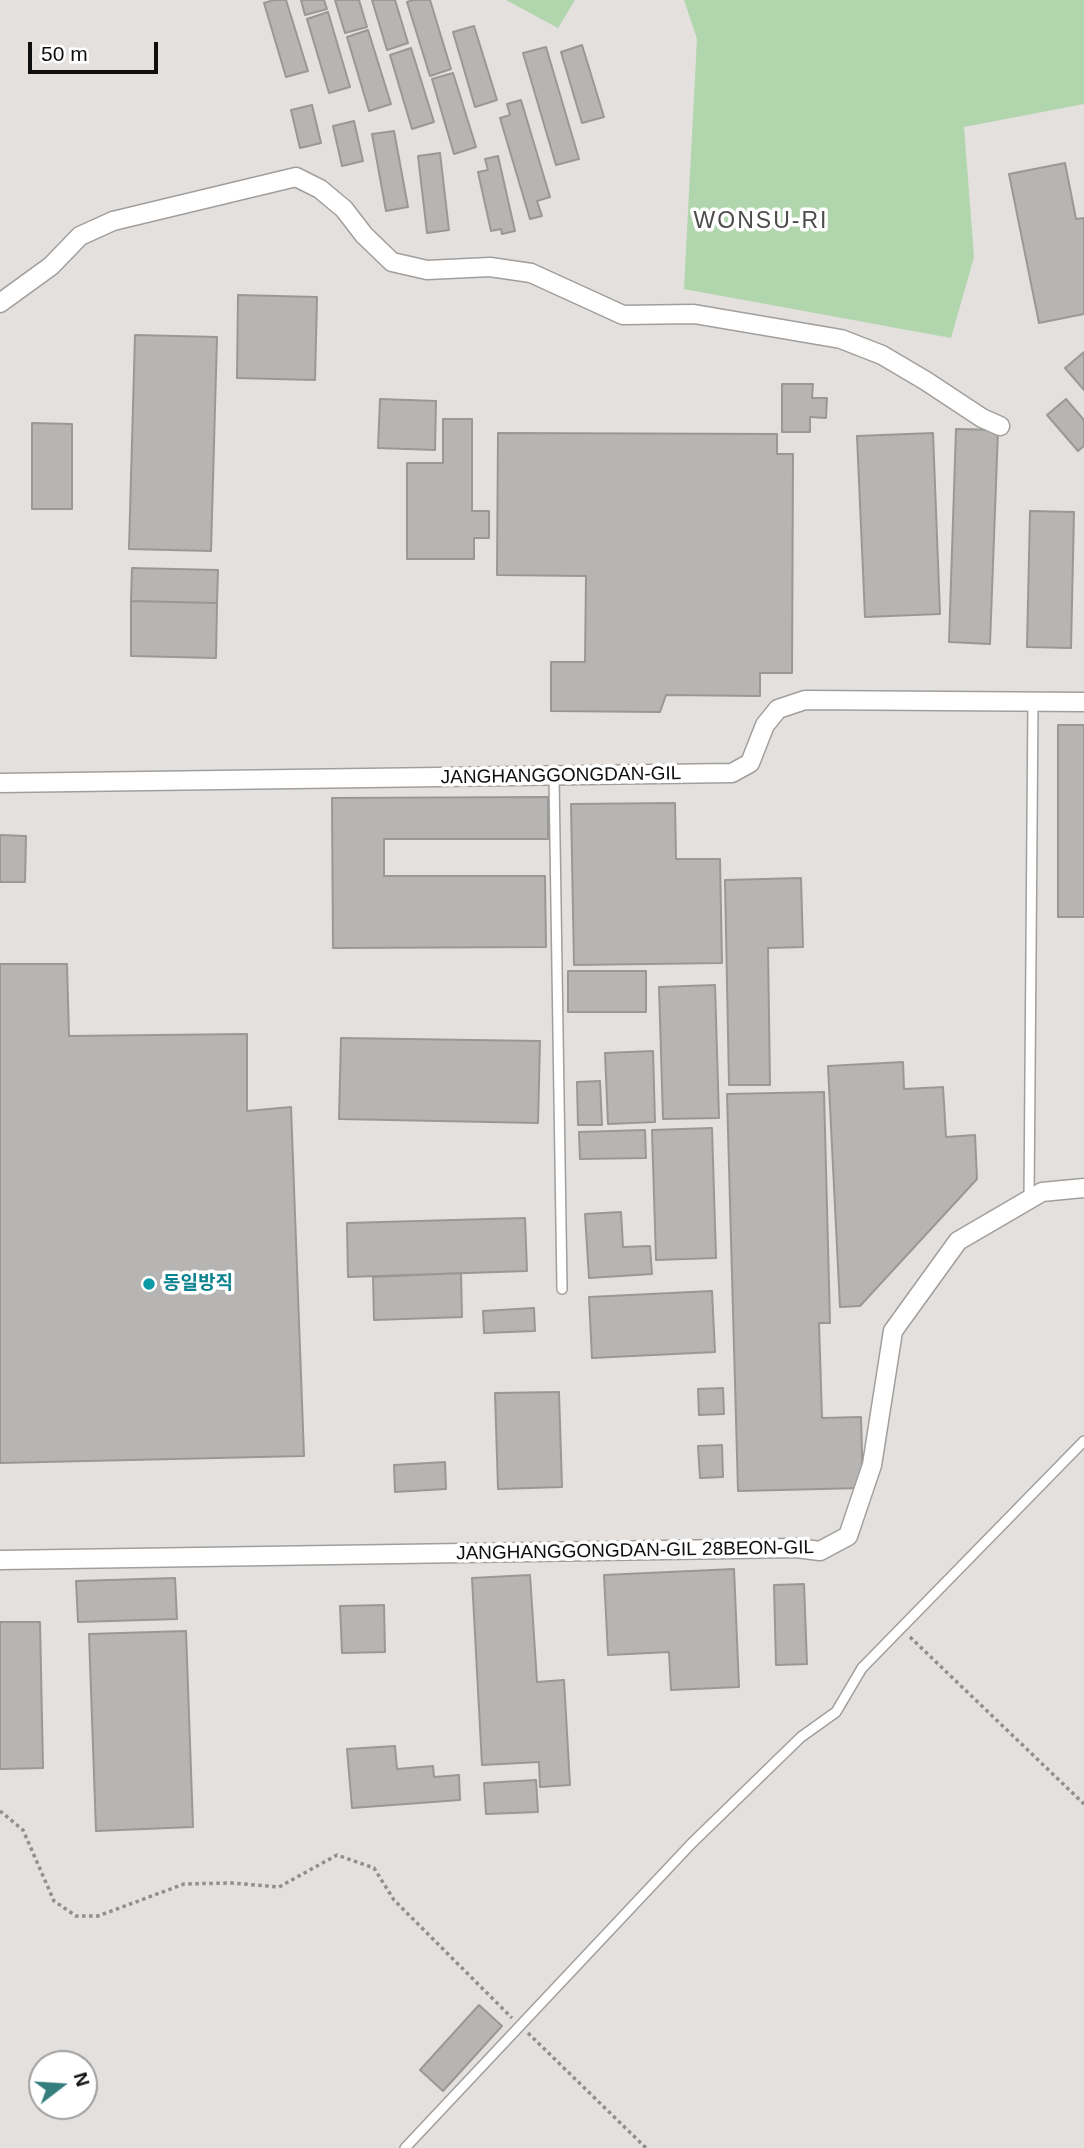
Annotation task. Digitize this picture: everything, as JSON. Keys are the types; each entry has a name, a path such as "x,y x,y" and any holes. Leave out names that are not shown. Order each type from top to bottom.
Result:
{"street":[{"path":"0,303 51,266 80,236 113,221 296,177 320,189 344,209 392,262 427,270 490,267 531,273 623,315 694,314 841,339 882,355 982,418 1000,426"},
{"name":"JANGHANGGONGDAN-GIL","path":"0,783 732,773 750,763 765,725 778,709 805,699 1084,702"},
{"name":"JANGHANGGONGDAN-GIL 28BEON-GIL","path":"0,1560 796,1548 820,1551 848,1536 862,1499 872,1465 892,1331 958,1241 1042,1192 1084,1188"}],"lane":[{"path":"1029,1200 1033,701"},
{"path":"554,776 562,1289"},
{"path":"405,2148 691,1843 801,1737 836,1712 862,1668 1084,1441"}],"path":[{"path":"901,1629 1084,1804"},
{"path":"0,1811 23,1830 54,1901 76,1916 98,1916 184,1884 232,1883 279,1887 337,1855 374,1868 394,1900 646,2148"}],"green space":[{"path":"506,0 575,0 558,28"},
{"path":"684,0 1084,0 1084,104 964,127 974,257 951,338 684,289 697,39"}],"building":[{"path":"286,0 308,71 286,77 264,3"},
{"path":"301,0 324,0 327,9 305,15"},
{"path":"335,0 359,0 367,27 345,33"},
{"path":"372,0 395,0 408,43 387,50"},
{"path":"430,0 451,69 430,76 407,2"},
{"path":"328,12 350,87 329,93 307,19"},
{"path":"474,26 497,100 475,107 453,32"},
{"path":"368,30 391,104 369,111 347,37"},
{"path":"582,45 604,117 582,123 561,52"},
{"path":"546,47 579,159 556,165 523,53"},
{"path":"411,48 434,122 412,129 390,55"},
{"path":"453,73 476,147 454,154 432,79"},
{"path":"521,100 550,197 537,201 542,216 530,219 500,118 510,115 507,104"},
{"path":"312,105 321,143 300,148 291,110"},
{"path":"354,121 363,161 342,166 333,126"},
{"path":"394,131 408,207 386,211 372,134"},
{"path":"440,153 449,230 427,233 418,156"},
{"path":"498,156 515,231 502,234 501,229 491,231 478,172 488,170 485,159"},
{"path":"1065,163 1076,219 1084,218 1084,314 1039,323 1009,174"},
{"path":"238,295 317,297 315,380 237,378"},
{"path":"135,335 217,337 211,551 129,549"},
{"path":"1084,352 1084,390 1065,368"},
{"path":"782,384 813,384 812,398 827,398 826,418 810,417 810,432 782,432"},
{"path":"380,399 436,401 435,450 378,448"},
{"path":"1066,399 1084,420 1084,446 1078,451 1047,415"},
{"path":"443,419 472,419 472,511 489,511 489,538 474,538 474,559 407,559 407,463 443,463"},
{"path":"32,423 72,424 72,509 32,509"},
{"path":"956,429 998,430 990,644 949,642"},
{"path":"498,433 777,434 777,454 793,454 792,673 760,673 760,696 666,695 660,712 551,711 551,662 585,662 586,576 497,575"},
{"path":"933,433 940,614 865,617 857,436"},
{"path":"1030,511 1074,512 1071,648 1027,647"},
{"path":"132,568 218,570 217,603 131,601"},
{"path":"131,601 217,603 216,658 131,656"},
{"path":"1058,725 1084,725 1084,917 1058,917"},
{"path":"548,797 548,839 384,839 384,876 545,876 546,947 333,948 332,798"},
{"path":"675,803 676,859 720,859 722,963 574,965 571,804"},
{"path":"0,835 26,836 25,882 0,882"},
{"path":"801,878 803,947 768,948 770,1085 729,1085 725,880"},
{"name":"동일방직","path":"0,964 67,964 69,1036 247,1034 247,1111 291,1107 304,1456 0,1463"},
{"path":"568,971 646,971 646,1012 568,1012"},
{"path":"715,985 719,1118 663,1119 659,987"},
{"path":"341,1038 540,1041 538,1123 339,1119"},
{"path":"653,1051 655,1122 608,1124 605,1053"},
{"path":"903,1062 904,1089 943,1087 946,1137 975,1135 977,1179 860,1306 840,1307 828,1066"},
{"path":"600,1081 602,1125 578,1125 577,1082"},
{"path":"824,1092 830,1323 819,1323 822,1418 861,1417 863,1488 738,1491 727,1094"},
{"path":"712,1128 716,1258 656,1260 652,1130"},
{"path":"645,1130 646,1158 580,1159 579,1132"},
{"path":"621,1212 623,1247 650,1246 652,1274 589,1278 585,1214"},
{"path":"525,1218 527,1271 348,1277 347,1223"},
{"path":"461,1273 462,1317 374,1320 373,1277"},
{"path":"712,1291 715,1352 592,1358 589,1297"},
{"path":"534,1308 535,1331 484,1333 483,1311"},
{"path":"723,1388 724,1414 699,1415 698,1389"},
{"path":"559,1392 562,1487 498,1489 495,1393"},
{"path":"722,1445 723,1477 700,1478 698,1446"},
{"path":"445,1462 446,1489 395,1492 394,1465"},
{"path":"734,1569 739,1687 671,1690 669,1652 608,1655 604,1575"},
{"path":"530,1575 537,1682 564,1680 570,1785 540,1787 539,1762 482,1765 472,1578"},
{"path":"175,1578 177,1619 78,1622 76,1581"},
{"path":"804,1584 807,1664 776,1665 774,1585"},
{"path":"384,1605 385,1652 342,1653 340,1606"},
{"path":"0,1622 40,1622 43,1768 0,1769"},
{"path":"186,1631 193,1827 96,1831 89,1634"},
{"path":"395,1746 397,1769 433,1766 434,1777 459,1775 460,1800 352,1808 347,1749"},
{"path":"536,1780 538,1812 486,1814 484,1783"},
{"path":"479,2005 502,2026 443,2091 420,2070"}],"place":[{"name":"동일방직","path":"149,1284"}],"district":[{"name":"WONSU-RI","path":"761,222"}]}
